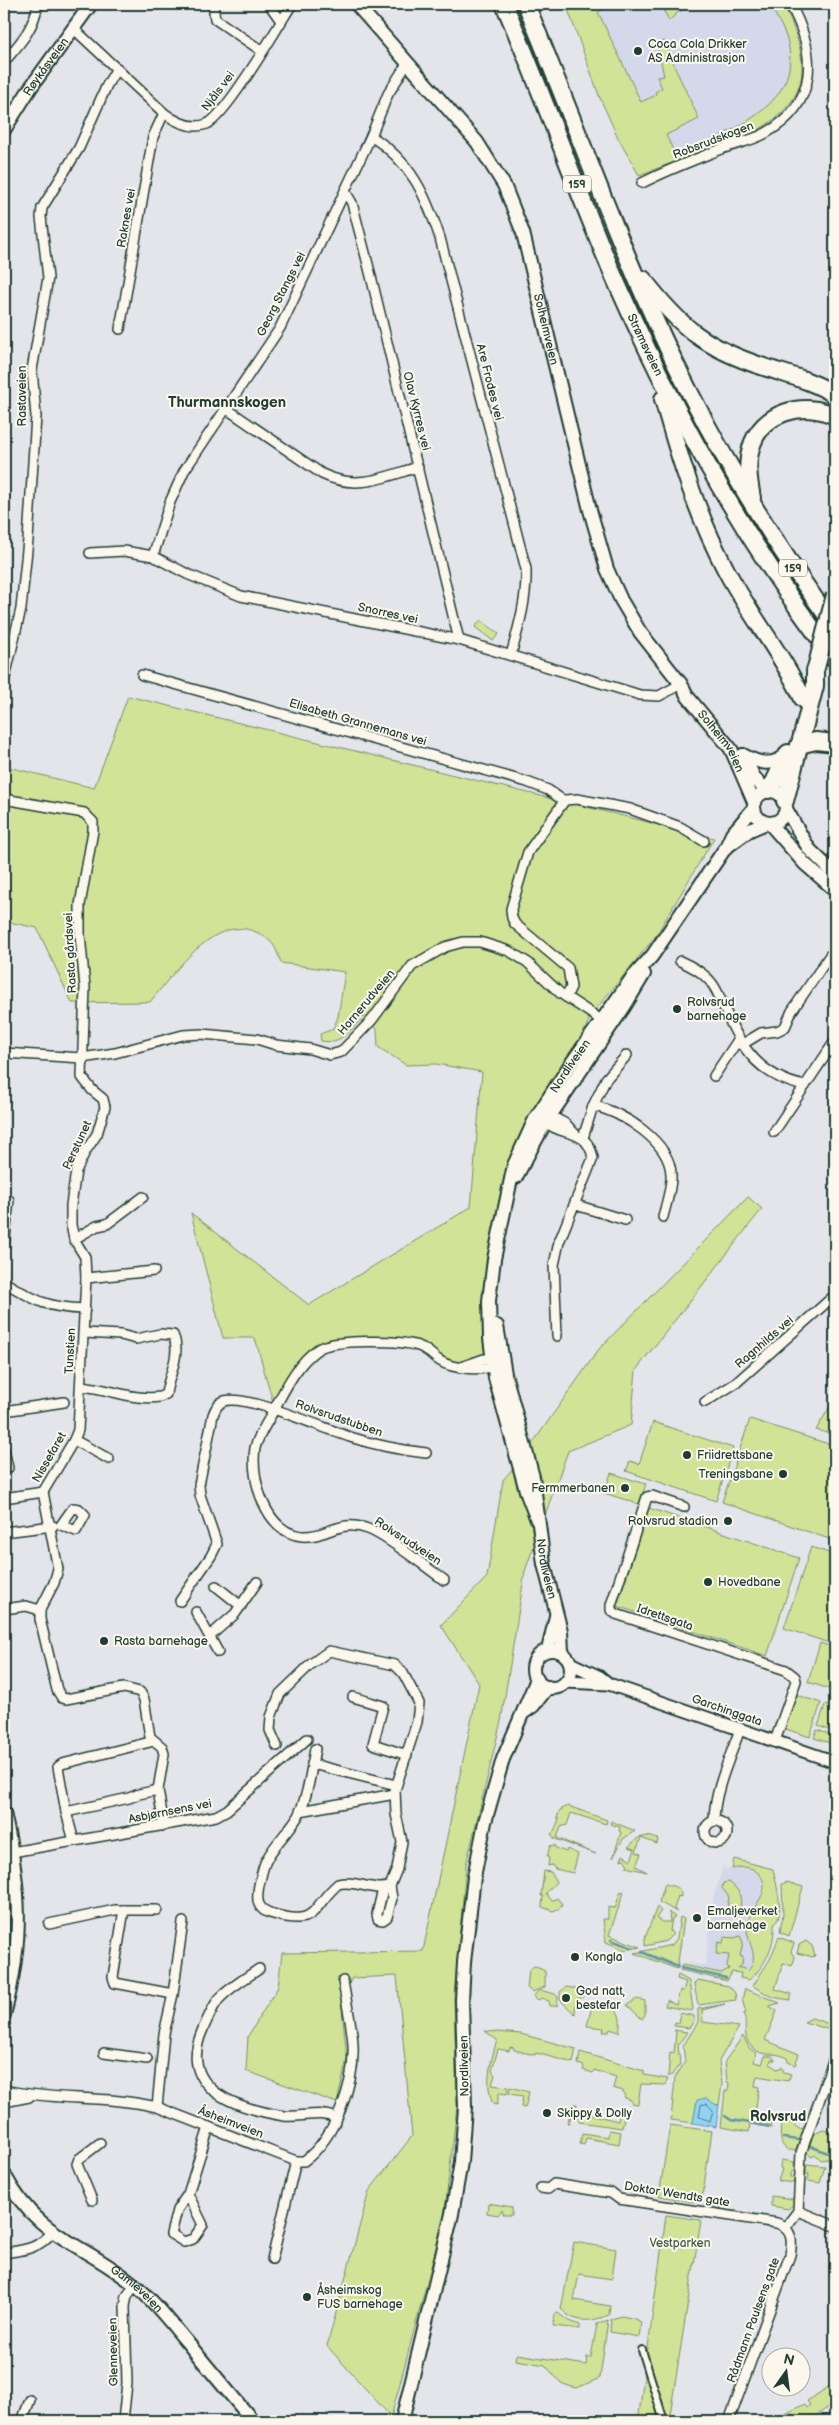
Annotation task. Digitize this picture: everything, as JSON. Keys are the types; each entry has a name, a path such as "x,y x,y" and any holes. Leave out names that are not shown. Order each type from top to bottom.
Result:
{"highway":[{"name":"Strømsveien","path":"504,4 601,246 654,363 692,439 746,531 835,659"},
{"name":"Strømsveien","path":"526,4 628,259 690,392 754,507 785,556 835,627"},
{"path":"628,259 679,322 702,341 733,356 816,385 835,395"},
{"path":"654,363 679,458 714,547 736,589 790,673 803,700"},
{"path":"754,507 748,463 754,440 764,426 778,415 796,409 812,409 835,416"},
{"path":"785,805 803,700 815,669 835,594"},
{"path":"767,790 774,782 793,750 815,686 815,669"},
{"path":"793,750 816,741 835,743"}],"main road":[{"name":"Røykåsveien","path":"4,130 20,102 91,4"},
{"name":"Solheimveien","path":"356,4 478,142 498,172 523,233 590,510 607,569 620,600 633,622 681,684 688,697 731,749 753,806"},
{"name":"Solheimveien","path":"681,684 693,692 732,738 754,777 767,790"},
{"path":"743,755 757,762 769,764 781,760 793,750"},
{"path":"767,790 778,793 809,850 835,874"},
{"name":"Nordliveien","path":"562,1652 561,1631 556,1616 537,1520 533,1477 496,1362 492,1286 496,1244 518,1153 545,1117 606,1023 632,978 652,956 726,848 732,834 753,806 757,796 767,790"},
{"name":"Nordliveien","path":"726,848 750,830 779,820 785,805"},
{"path":"753,806 756,816 768,823 805,864 835,890"},
{"name":"Nordliveien","path":"548,1650 556,1616"},
{"path":"548,1650 562,1652 570,1663 571,1674 558,1687 548,1687 537,1679 534,1671 535,1662 540,1654 548,1650"},
{"name":"Nordliveien","path":"402,2421 454,2206 461,2162 465,2107 462,2000 464,1962 474,1877 497,1777 511,1738 523,1713 526,1700 537,1679"},
{"name":"Nordliveien","path":"523,1713 533,1706 548,1687"},
{"path":"4,1813 19,1899 19,1925 15,1964 4,2015"},
{"name":"Gamleveien","path":"4,2174 23,2204 52,2232 135,2285 156,2304 253,2421"}],"street":[{"path":"4,62 28,34 35,18 38,4"},
{"path":"213,4 215,19 262,51"},
{"path":"270,4 281,22"},
{"name":"Njåls vei","path":"73,28 164,113 177,122 194,126 208,124 224,107 292,4"},
{"name":"Robsrudskogen","path":"642,183 716,151 755,138 777,127 788,117 804,94 810,66 803,29 790,4"},
{"name":"Georg Stangs vei","path":"153,556 170,502 184,471 280,328 371,136 394,81 408,62"},
{"name":"Rastaveien","path":"4,682 21,609 28,540 36,416 32,370 48,278 41,217 42,208 79,148 106,85 117,68"},
{"name":"Raknes vei","path":"120,329 153,137 164,113"},
{"name":"Are Frodes vei","path":"371,136 390,148 410,171 422,190 440,238 526,569 527,586 523,609 511,655"},
{"name":"Olav Kyrres vei","path":"345,191 352,203 459,640"},
{"path":"227,409 322,474 336,481 363,483 418,467"},
{"name":"Snorres vei","path":"90,553 124,552 153,556 187,574 241,596 459,640 648,697 659,696 681,684"},
{"name":"Elisabeth Grannemans vei","path":"142,674 527,782 548,790 564,801"},
{"name":"Rasta gårdsvei","path":"4,799 67,809 84,814 93,822 80,905 80,935 86,987 82,1058"},
{"path":"566,997 571,987 568,968 515,924 511,913 528,852 564,801 577,799 630,809 680,827 704,841"},
{"name":"Hornerudveien","path":"4,1052 82,1058 183,1036 202,1034 257,1039 276,1045 310,1049 330,1055 341,1052 372,1020 412,966 445,947 462,942 480,942 509,951 527,962 566,997 606,1023"},
{"path":"714,1076 740,1043 761,1033 777,1031 785,1027 792,1011 830,955 835,953"},
{"path":"680,961 699,971 713,985 740,1043 748,1054 775,1076 789,1083 804,1086"},
{"path":"774,1132 835,1041"},
{"path":"579,1136 606,1079 626,1054"},
{"name":"Perstunet","path":"82,1058 82,1077 92,1090 103,1099 105,1107 97,1134 85,1152 76,1171 71,1205 71,1225 74,1239 85,1257 85,1309"},
{"path":"593,1106 608,1109 625,1117 664,1152 672,1176 663,1216"},
{"path":"545,1117 579,1136 591,1146 592,1158 576,1205 559,1242 554,1265 557,1336"},
{"path":"74,1239 97,1226 107,1224 143,1197"},
{"path":"4,1246 9,1200"},
{"path":"576,1205 625,1220"},
{"path":"86,1278 154,1271"},
{"path":"4,1282 39,1303 85,1309"},
{"name":"Ragnhilds vei","path":"705,1402 736,1383 835,1295"},
{"name":"Tunstien","path":"81,1390 85,1309"},
{"path":"81,1390 98,1388 119,1394 160,1397 166,1394 167,1380 175,1362 173,1335 160,1334 136,1339 122,1335 84,1332"},
{"name":"Rolvsrudveien","path":"444,1580 370,1530 351,1524 304,1536 288,1533 274,1521 258,1487 254,1465 256,1446 292,1379 309,1357 326,1345 358,1341 408,1344 428,1351 444,1364 461,1367 471,1362 496,1362"},
{"name":"Nissefaret","path":"4,1498 43,1492 78,1430 81,1390"},
{"path":"180,1601 211,1556 217,1544 200,1495 199,1485 216,1407 223,1401 233,1400 275,1409"},
{"path":"4,1411 64,1402"},
{"name":"Rolvsrudstubben","path":"275,1409 349,1437 390,1448 426,1454"},
{"path":"4,1430 4,1440"},
{"path":"74,1440 109,1459"},
{"path":"4,1450 8,1468"},
{"path":"43,1492 58,1569 54,1584 40,1610 40,1619 60,1696 66,1699 124,1688 140,1692 144,1699 148,1728 154,1741 162,1747 164,1754 158,1790 164,1826"},
{"name":"Idrettsgata","path":"684,1507 652,1496 647,1497 611,1605 611,1610 616,1614 786,1670 795,1677 796,1681 775,1741"},
{"path":"4,1532 61,1525"},
{"path":"210,1636 241,1606 257,1582"},
{"path":"216,1586 241,1606"},
{"path":"4,1609 26,1606 40,1610"},
{"path":"196,1612 218,1652"},
{"path":"277,1746 270,1730 271,1717 280,1694 317,1659 329,1651 391,1663 403,1673 419,1703 420,1711 395,1789 402,1842 397,1868 386,1888 354,1882 338,1884 330,1890 316,1910 308,1917 298,1919 263,1911 258,1904 257,1895 265,1862 300,1811 315,1749"},
{"name":"Garchinggata","path":"570,1663 600,1677 609,1684"},
{"name":"Garchinggata","path":"565,1682 609,1684 835,1762"},
{"path":"353,1697 383,1706 373,1744 407,1755"},
{"path":"714,1821 714,1809 720,1786 740,1729"},
{"name":"Asbjørnsens vei","path":"12,1852 216,1816 227,1810 307,1739"},
{"path":"74,1841 66,1812 58,1767 62,1764 154,1741"},
{"path":"312,1764 395,1789"},
{"path":"300,1811 395,1789"},
{"path":"66,1812 158,1790"},
{"path":"49,1924 114,1910 157,1910"},
{"path":"124,1910 113,1977 115,1984 173,1994"},
{"path":"157,2107 164,2034 173,1994 183,1922"},
{"name":"Åsheimveien","path":"259,1969 219,1999 212,2010 197,2042 197,2068 211,2091 245,2106 286,2116 322,2114 336,2118"},
{"path":"272,2259 300,2161 318,2150 330,2134 349,2079 353,2056 343,1981"},
{"path":"104,2053 147,2059"},
{"path":"783,2226 798,2211 801,2154 835,2055"},
{"name":"Åsheimveien","path":"4,2090 32,2096 125,2100 157,2107 300,2161"},
{"name":"Åsheimveien","path":"4,2102 32,2096"},
{"path":"188,2194 203,2225 193,2239 184,2242 171,2234 177,2210 188,2194 209,2127"},
{"path":"92,2200 77,2164 79,2159 100,2143"},
{"name":"Doktor Wendts gate","path":"541,2188 548,2189 554,2184 611,2193 618,2198 783,2226"},
{"path":"798,2211 835,2226"},
{"name":"Rådmann Paulsens gate","path":"729,2421 790,2255 792,2238 783,2226"},
{"path":"4,2253 36,2247 45,2242 52,2232"},
{"name":"Glenneveien","path":"123,2421 127,2383 125,2306 127,2296 135,2285"},
{"path":"642,2350 664,2421"},
{"path":"22,2421 30,2400"}],"shaded area":[{"path":"565,4 787,4 798,24 808,66 801,91 788,113 753,136 643,180"},
{"path":"723,1866 726,1869 751,1868 757,1872 763,1883 760,1902 750,1913 747,1921 754,1957 751,1967 744,1974 732,1972 731,1976 677,1962 705,1965 714,1895"}],"green space":[{"path":"566,4 615,4 598,12 641,102 656,95 655,92 662,88 657,77 664,76 657,43 665,41 676,70 699,119 666,135 676,156 716,138 757,115 773,100 784,83 790,63 787,39 770,4 783,4 799,45 802,63 801,79 796,94 786,108 771,122 750,135 639,175 619,140 600,98"},
{"path":"676,4 697,4 678,12 669,21 664,11"},
{"path":"481,620 499,634 493,641 475,627"},
{"path":"128,696 714,838 655,937 592,1014 519,1161 491,1293 497,1363 455,1366 417,1345 326,1345 309,1357 275,1409 255,1338 223,1338 191,1213 309,1305 471,1207 482,1072 436,1064 406,1065 378,1047 377,1029 363,1017 340,1039 328,1042 321,1041 320,1034 333,1029 338,1017 345,972 281,963 276,949 271,942 253,931 236,929 219,934 203,944 174,973 150,1002 72,1003 37,928 4,921 4,766 94,788"},
{"path":"748,1197 762,1209 636,1370 631,1425 568,1451 525,1571 501,1721 466,1865 454,1997 457,2107 444,2218 391,2417 327,2346 369,2191 412,2136 397,1976 352,1978 341,1999 347,2059 337,2103 246,2071 248,2036 278,1987 282,1953 423,1951 479,1684 441,1625 487,1577 503,1480 525,1454 599,1349"},
{"path":"835,1398 835,1435 816,1430"},
{"name":"Treningsbane","path":"750,1419 835,1446 835,1541 722,1502"},
{"name":"Friidrettsbane","path":"653,1422 733,1448 716,1501 626,1471 630,1461 639,1464"},
{"name":"Fermmerbanen","path":"611,1473 646,1484 639,1504 604,1493"},
{"name":"Hovedbane","path":"649,1508 799,1558 767,1656 617,1606"},
{"path":"811,1547 835,1555 835,1645 784,1628"},
{"path":"820,1643 835,1648 835,1691 808,1682"},
{"path":"794,1694 821,1703 810,1737 783,1728"},
{"path":"825,1705 835,1708 835,1732 818,1726"},
{"path":"817,1730 835,1736 834,1744 814,1738"},
{"path":"568,1806 607,1820 606,1824 571,1813 567,1825 561,1827 557,1838 596,1854 555,1839 551,1834 554,1832 559,1819 557,1818 560,1810"},
{"path":"611,1821 635,1831 623,1839 613,1858 621,1832 619,1831 620,1827 610,1824"},
{"path":"648,1836 658,1839 657,1844 641,1838 636,1852 641,1854 636,1866 647,1872 626,1867 628,1865 624,1859 621,1860 623,1855 631,1860 635,1849 628,1847 638,1838"},
{"path":"555,1845 556,1848 566,1852 567,1849 578,1854 573,1873 555,1869 552,1865 548,1866 549,1858 547,1857 550,1846"},
{"path":"734,1859 773,1869 780,1908 767,1956 759,1970 749,1980 740,1978 741,1973 732,1972 727,1981 680,1970 682,1965 721,1973 729,1969 727,1966 729,1955 716,1954 718,1942 723,1943 724,1937 734,1938 740,1936 743,1942 740,1956 743,1957 742,1965 738,1968 745,1968 748,1971 752,1965 753,1954 747,1926 748,1919 763,1893 763,1880 752,1869 742,1867 732,1869"},
{"path":"544,1871 551,1872 556,1882 546,1893 552,1901 557,1898 562,1904 560,1908 553,1911 542,1907 543,1896 541,1896"},
{"path":"729,1882 738,1891 741,1902 740,1911 732,1916 726,1915 729,1897 722,1888 723,1883"},
{"path":"787,1882 803,1887 789,1936 780,1932 783,1915 782,1884"},
{"path":"665,1884 676,1887 680,1891 681,1897 678,1896 674,1909 677,1912 659,1902"},
{"path":"621,1891 624,1892 609,1935 640,1947 625,1950 606,1942 603,1919 608,1919 608,1907 615,1908"},
{"path":"657,1907 661,1911 656,1918 662,1922 670,1922 669,1912 675,1917 672,1918 670,1931 673,1934 666,1941 645,1946 645,1938"},
{"path":"680,1917 684,1919 677,1969 634,1953 672,1945 677,1938"},
{"path":"779,1937 794,1943 791,1952 795,1958 792,1966 783,1963 775,1989 792,1994 790,2000 772,1997 753,1986 770,1959"},
{"path":"806,1941 812,1946 815,1955 813,1957 797,1953 799,1945"},
{"path":"534,1966 545,1971 545,1987 532,1992 527,1988 529,1970"},
{"path":"678,1975 689,1981 692,2011 665,2006 667,2000 676,2005 680,1990 683,1991 686,1982 677,1979"},
{"path":"697,1980 729,1986 735,1993 736,2000 698,2005 694,1984"},
{"path":"566,1987 584,1990 583,1997 576,1999 575,2014 560,2000 560,1992"},
{"path":"745,1989 780,2003 769,2006 777,2011 765,2040 799,2054 795,2065 788,2062 787,2058 783,2056 764,2054 751,2047 746,2037 745,2017 743,2014 746,2013 742,1999"},
{"path":"539,1990 555,1994 558,1997 557,2006 550,2006 549,2001 533,1997"},
{"path":"637,1999 645,2001 645,2015 642,2019 627,2005"},
{"path":"593,2002 606,2004 618,2013 620,2018 619,2032 610,2029 609,2032 603,2031 604,2028 587,2026"},
{"path":"725,2004 702,2010 703,2022 739,2027 719,2061 722,2084 719,2105 697,2101 693,2123 671,2120 675,2078 685,2062 683,2046 698,2022 698,2009"},
{"path":"680,2013 694,2016 694,2021 689,2028 674,2026 675,2022 678,2023"},
{"path":"812,2018 831,2026 827,2029 804,2022"},
{"path":"674,2030 687,2032 678,2045 680,2064 671,2076 668,2076 670,2052 674,2053 676,2032"},
{"path":"485,2031 521,2034 576,2049 573,2063 536,2053 535,2055 514,2050 514,2048 510,2047 509,2051 498,2049 492,2071 495,2075 492,2085 508,2087 507,2094 499,2093 497,2105 493,2104 490,2096 489,2080 497,2040"},
{"path":"743,2036 749,2048 756,2053 754,2062 762,2064 765,2056 772,2056 775,2060 771,2060 770,2064 777,2069 782,2067 784,2072 791,2074 788,2081 757,2076 755,2086 759,2087 755,2113 773,2116 771,2128 750,2124 749,2132 721,2127 725,2091 728,2090 729,2083 727,2082 725,2061"},
{"path":"580,2052 644,2071 644,2075 668,2079 665,2085 641,2084 638,2104 631,2103 631,2100 625,2098 623,2091 613,2088 616,2077 594,2070 593,2073 583,2070 584,2066 578,2064"},
{"path":"510,2087 529,2092 525,2108 521,2107 523,2096 509,2094"},
{"path":"574,2104 577,2104 576,2111 618,2121 620,2111 625,2112 622,2128 579,2122 579,2118 571,2116 569,2123 567,2123"},
{"path":"781,2122 792,2123 799,2129 805,2128 797,2150 786,2149 783,2146 781,2142"},
{"path":"670,2125 712,2131 702,2200 694,2198 693,2202 659,2196"},
{"path":"609,2130 621,2132 619,2144 586,2138 584,2145 580,2144 582,2133 608,2137"},
{"path":"823,2130 835,2132 835,2138 828,2159 821,2160 816,2155 811,2157 806,2151 812,2135"},
{"path":"781,2160 794,2162 795,2170 790,2173 790,2177 794,2177 794,2183 778,2181 782,2169 780,2168"},
{"path":"806,2164 825,2166 820,2183 808,2181 809,2174 806,2174"},
{"path":"794,2195 794,2204 788,2209 771,2206 771,2196 793,2199"},
{"path":"488,2203 512,2207 512,2215 504,2215 502,2210 498,2215 487,2213"},
{"name":"Vestparken","path":"666,2215 701,2220 669,2421 638,2421"},
{"path":"574,2242 616,2249 612,2279 579,2274 574,2300 610,2306 609,2315 584,2320 572,2317 561,2309"},
{"path":"558,2313 567,2320 580,2325 580,2329 553,2326 555,2314"},
{"path":"622,2316 641,2322 639,2337 610,2332 611,2319"},
{"path":"608,2320 600,2378 577,2388 561,2383 545,2365 516,2360 517,2354 586,2365 587,2357 591,2357 597,2324"},
{"path":"833,2384 835,2387 835,2403 812,2418 811,2421 796,2421 793,2414 791,2418 794,2421 780,2421 787,2413 805,2404 807,2407 810,2405 807,2401"}],"water":[{"path":"706,2098 719,2105 716,2127 693,2123 697,2100"}],"waterway":[{"path":"611,1940 633,1948"},
{"path":"642,1952 678,1967"},
{"path":"681,1968 726,1978"},
{"path":"725,2116 731,2120 769,2126"},
{"path":"783,2138 799,2140"},
{"path":"810,2146 828,2153"}],"place":[{"name":"Coca Cola Drikker AS Administrasjon","path":"638,51"},
{"name":"Rolvsrud barnehage","path":"677,1009"},
{"name":"Friidrettsbane","path":"687,1455"},
{"name":"Treningsbane","path":"783,1474"},
{"name":"Fermmerbanen","path":"625,1488"},
{"name":"Rolvsrud stadion","path":"728,1521"},
{"name":"Hovedbane","path":"708,1582"},
{"name":"Rasta barnehage","path":"104,1641"},
{"name":"Emaljeverket barnehage","path":"697,1918"},
{"name":"Kongla","path":"575,1957"},
{"name":"God natt, bestefar","path":"566,1998"},
{"name":"Skippy & Dolly","path":"547,2113"},
{"name":"Åsheimskog FUS barnehage","path":"307,2297"}],"district":[{"name":"Thurmannskogen","path":"227,402"},
{"name":"Rolvsrud","path":"778,2116"}]}
